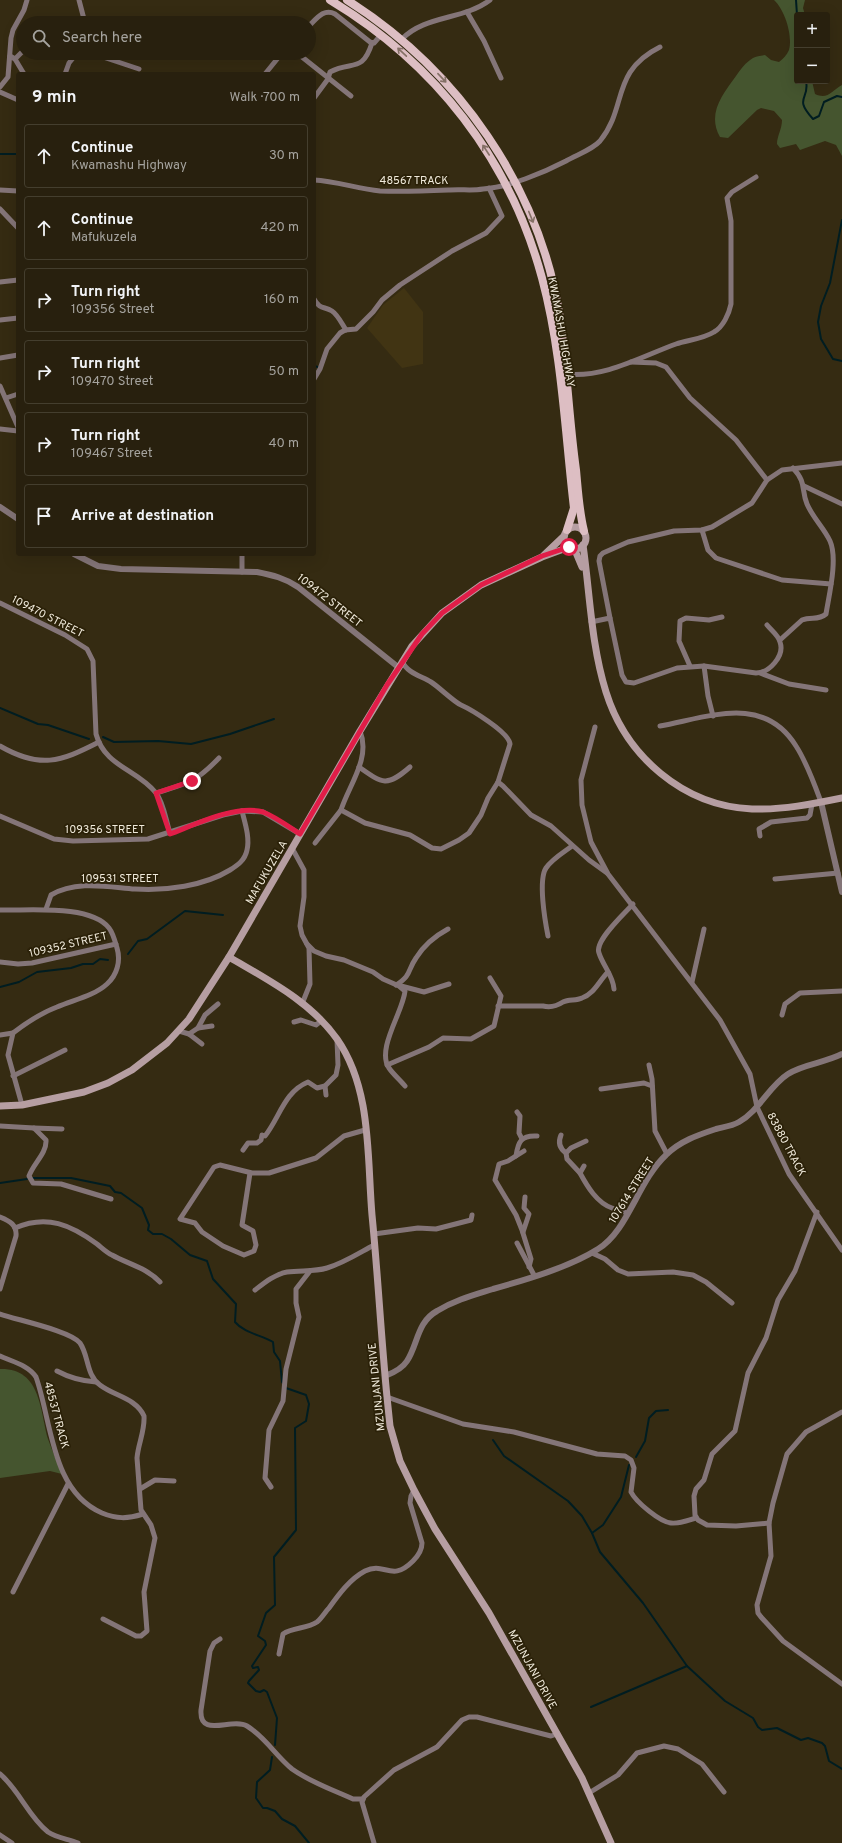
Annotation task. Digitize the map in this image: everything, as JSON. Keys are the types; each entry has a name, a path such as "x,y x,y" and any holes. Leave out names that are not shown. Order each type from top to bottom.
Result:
{"main road":[{"name":"KWAMASHU HIGHWAY","path":"330,0 381,34 413,61 440,89 472,130 494,162 526,229 541,272 549,309 558,368 574,508 566,533"},
{"name":"KWAMASHU HIGHWAY","path":"347,0 402,39 442,78 459,98 493,144 514,181 534,226 552,283 560,318 578,494 584,531"},
{"path":"542,556 574,527 584,531 586,538 583,545 591,622 606,690 618,722 633,746 662,775 676,785 706,800 734,807 767,809 812,804 842,798"},
{"path":"566,533 566,544 571,548 581,563 588,591"},
{"path":"542,556 583,545"},
{"name":"MAFUKUZELA","path":"0,1106 22,1105 84,1092 108,1083 132,1070 153,1056 179,1032 229,957 398,667 422,634 442,613 481,585 542,556"},
{"name":"MZUNJANI DRIVE","path":"229,957 266,979 302,1004 321,1021 337,1039 350,1061 361,1099 365,1130 390,1426 400,1461 435,1529 489,1613 557,1734 589,1793 611,1843"}],"street":[{"path":"21,16 27,0"},
{"path":"78,0 83,16"},
{"path":"402,39 409,32 420,26 467,12 490,0"},
{"path":"316,20 323,13 332,12 372,43"},
{"path":"467,12 484,41 501,78"},
{"path":"0,87 8,77 13,30 16,25"},
{"path":"316,95 328,79 330,72 355,66 361,62 366,58 372,43 381,34"},
{"name":"48567 TRACK","path":"316,180 378,191 416,192 489,188 552,168 599,142 612,119 621,89 633,68 640,59 660,47"},
{"path":"10,56 15,59 23,72"},
{"path":"66,72 71,60"},
{"path":"112,60 139,69"},
{"path":"267,72 276,60"},
{"path":"305,60 351,96"},
{"path":"0,92 16,99"},
{"path":"566,374 588,375 630,362 678,343 712,334 721,326 729,312 731,304 731,220 727,198 732,192 756,177"},
{"path":"316,375 332,341 340,333 346,330 356,329 374,312 382,300 400,284 452,252 486,234 496,225 502,216 489,188"},
{"path":"0,190 16,191"},
{"path":"0,209 16,226"},
{"path":"0,282 16,280"},
{"path":"316,302 320,307 336,314 346,330"},
{"path":"0,320 16,318"},
{"path":"0,358 16,356"},
{"path":"630,362 656,362 666,367 690,398 728,432 742,447 761,475 767,480"},
{"path":"0,386 16,422"},
{"path":"6,398 16,395"},
{"path":"0,430 16,431"},
{"path":"826,690 789,684 760,673 704,666 690,666 663,672 634,683 626,682 622,676 599,561 601,555 628,542 674,531 702,530 712,527 752,503 767,480 782,470 842,463"},
{"path":"780,640 802,620 806,618 819,619 826,614 831,584 831,543 810,510 806,501 804,486 799,474 793,468"},
{"path":"804,486 842,504"},
{"path":"0,507 16,518"},
{"path":"702,530 708,550 716,558 782,580 831,584"},
{"name":"109472 STREET","path":"78,556 98,566 112,568 133,570 242,572 273,575 288,580 308,594 398,667"},
{"path":"242,556 242,572"},
{"name":"109470 STREET","path":"0,603 65,635 87,649 93,662 96,734 99,742 104,751 111,758 156,793"},
{"path":"690,666 679,641 680,621 686,618 709,620 722,617"},
{"path":"591,622 610,618"},
{"path":"760,673 769,669 775,662 781,648 780,640 767,625"},
{"path":"341,810 365,823 410,835 432,848 441,849 469,833 481,815 488,798 498,782 510,744 509,738 487,721 463,705 460,705 432,683 405,668 402,661"},
{"path":"704,666 708,696 713,716"},
{"path":"660,726 713,716 746,713 764,718 776,724 792,739 821,802 842,892"},
{"path":"595,727 581,780 582,805 591,842 608,874"},
{"path":"315,843 341,810 359,767 364,747 360,731"},
{"path":"0,746 13,753 33,759 52,761 74,755 99,742"},
{"path":"170,834 156,793 192,781 206,771 219,758"},
{"path":"359,767 374,778 387,781 397,779 410,767"},
{"path":"498,782 530,815 551,826 572,846 608,874"},
{"path":"760,836 759,828 766,823 806,818 810,815 812,804"},
{"name":"109356 STREET","path":"0,816 42,834 61,840 148,840 170,834 223,815 242,811 263,812 300,834"},
{"name":"109531 STREET","path":"46,909 52,895 65,889 99,886 154,889 176,887 217,878 238,865 245,858 248,849 242,811"},
{"path":"548,936 544,919 544,873 551,862 572,846"},
{"path":"292,848 304,870 304,897 300,926 310,954 310,984 302,1004"},
{"path":"775,879 838,873"},
{"name":"83880 TRACK","path":"608,874 633,904 720,1020 750,1074 757,1107 789,1174 817,1212 842,1250"},
{"path":"614,989 614,980 608,972 598,952 600,942 633,904"},
{"path":"0,910 46,909 67,911 97,920 109,928 120,958 116,971 106,984 76,1000 44,1013 12,1033 0,1035"},
{"path":"396,985 408,975 416,958 434,936 448,928"},
{"path":"692,982 704,928"},
{"name":"109352 STREET","path":"0,962 18,964 32,963 116,944"},
{"path":"307,944 314,951 364,968 405,991 404,1002 389,1036 385,1059 387,1065 405,1086"},
{"path":"498,1006 543,1006 548,1008 564,1001 583,998 598,986 600,979 608,972"},
{"path":"387,1065 429,1047 443,1038 458,1040 471,1038 478,1036 494,1026 498,1006 502,996 490,978"},
{"path":"396,985 424,992 449,984"},
{"path":"782,1015 785,1004 800,993 842,991"},
{"path":"198,1028 206,1015 218,1004"},
{"path":"294,1022 301,1020 316,1025 321,1021"},
{"path":"188,1034 198,1028 212,1026"},
{"path":"179,1032 188,1034 202,1044"},
{"path":"12,1033 8,1055 22,1105"},
{"path":"243,1150 248,1143 257,1143 261,1140 262,1135 265,1136 273,1127 280,1109 297,1087 308,1082 318,1088 325,1086 336,1075 338,1065 337,1039"},
{"path":"13,1076 65,1050"},
{"name":"107614 STREET","path":"385,1376 399,1369 407,1362 422,1325 436,1311 466,1296 569,1263 599,1249 613,1236 657,1164 667,1154 690,1138 736,1124 747,1118 788,1074 842,1054"},
{"path":"648,1065 651,1073 655,1131 667,1154"},
{"path":"601,1089 644,1083 652,1086"},
{"path":"325,1086 326,1095"},
{"path":"517,1112 520,1116 519,1133 522,1139"},
{"path":"0,1126 62,1129"},
{"path":"34,1128 43,1136 46,1143 43,1153 31,1169 29,1176 33,1184 61,1184 111,1199"},
{"path":"250,1173 242,1225 253,1231 256,1245 254,1250 244,1255 223,1246 202,1232 195,1223 180,1219 214,1168 220,1165 250,1173 269,1173 316,1158 344,1136 365,1130"},
{"path":"561,1135 559,1140 561,1150 566,1153 567,1159 580,1173 587,1186 604,1204 612,1209 627,1213"},
{"path":"516,1156 519,1142 522,1139 537,1136"},
{"path":"566,1153 572,1148 586,1141"},
{"path":"524,1152 499,1164 495,1180 516,1216 523,1232 531,1259 529,1267"},
{"path":"580,1173 584,1166"},
{"path":"523,1232 529,1214 524,1208 525,1197"},
{"path":"696,1518 694,1506 696,1489 704,1480 712,1454 734,1432 748,1373 766,1338 778,1300 795,1271 817,1212"},
{"path":"374,1234 418,1228 436,1229 470,1220 472,1215"},
{"path":"0,1217 10,1221 15,1228 16,1236 0,1289"},
{"path":"15,1228 29,1222 37,1221 67,1226 97,1244 111,1255 154,1275 160,1282"},
{"path":"517,1243 534,1275"},
{"path":"255,1290 268,1280 283,1273 310,1271 340,1263 374,1245"},
{"path":"592,1253 605,1259 618,1270 628,1274 674,1272 693,1275 706,1282 732,1303"},
{"path":"271,1487 265,1478 268,1430 283,1401 286,1369 299,1317 296,1303 296,1289 310,1271"},
{"path":"0,1314 67,1335 78,1340 82,1346 90,1370 96,1382 102,1387 130,1401 138,1407 144,1416 143,1436 137,1458 143,1514 150,1525 155,1538 144,1592 147,1631 141,1636 136,1636 103,1619"},
{"name":"48537 TRACK","path":"0,1356 22,1365 33,1372 36,1377 41,1390 48,1430 68,1484 87,1505 111,1517 130,1518 143,1514"},
{"path":"57,1371 69,1378 96,1382"},
{"path":"387,1397 463,1424 514,1432 597,1454 625,1456 630,1460 634,1468 631,1492 644,1506 668,1522 676,1523 696,1518 707,1525 722,1527 769,1523"},
{"path":"842,1412 806,1432 787,1454 778,1483 769,1523 771,1556 758,1598 758,1613 783,1641 842,1684"},
{"path":"140,1489 155,1480 174,1481"},
{"path":"13,1592 68,1484"},
{"path":"279,1654 283,1634 315,1623 344,1588 365,1570 375,1568 397,1572 409,1566 417,1557 422,1548 422,1543 410,1503 414,1490"},
{"path":"220,1639 214,1643 210,1651 200,1716 204,1722 210,1726 235,1722 242,1724 251,1729 298,1773 353,1799 363,1799 394,1770 437,1747 464,1718 477,1717 551,1736 557,1734"},
{"path":"589,1793 618,1775 637,1753 664,1746 678,1749 702,1764 724,1792"},
{"path":"0,1774 14,1787 38,1821 48,1832 78,1843"},
{"path":"363,1799 366,1820 374,1843"},
{"path":"0,1835 12,1843"}],"shaded area":[{"path":"404,288 423,312 423,364 402,368 367,328 383,305"}],"green space":[{"path":"774,0 805,0 803,8 804,12 794,12 794,84 813,84 815,94 819,96 829,94 842,85 842,156 836,145 825,141 800,150 796,144 780,148 777,144 782,120 774,111 761,108 757,110 728,138 720,137 716,129 715,120 718,105 726,90 741,69 754,57 759,56 765,55 771,60 779,62 785,57 789,50 789,31 785,17"},
{"path":"0,1369 14,1371 24,1375 31,1383 40,1404 48,1439 62,1474 50,1471 0,1478"}],"waterway":[{"path":"796,0 797,12"},
{"path":"806,84 803,102 807,112 813,119 819,116 824,102 837,96 842,97"},
{"path":"0,154 16,154"},
{"path":"842,220 830,283 821,306 818,322 821,339 833,359 842,361"},
{"path":"0,708 38,724 48,725 89,739"},
{"path":"103,737 114,742 158,741 191,744 230,734 274,719"},
{"path":"128,954 138,941 147,939 185,911 223,915"},
{"path":"0,987 19,982 37,972 71,968 83,964 93,964 100,959 108,960"},
{"path":"31,1178 71,1178 110,1186 115,1192 121,1193 142,1208 149,1225 148,1230 153,1234 162,1234 171,1239 190,1255 207,1261 213,1279 236,1304 235,1322 243,1329 273,1342 274,1352 280,1361 282,1382 286,1388 306,1395 309,1404 306,1421 295,1428 296,1530 274,1557 275,1605 266,1613 258,1636 265,1641 266,1645 252,1666 253,1668 258,1667 259,1670 248,1683 256,1691 260,1692 264,1690 267,1692 277,1718 275,1745"},
{"path":"0,1183 27,1179"},
{"path":"636,1457 645,1441 649,1418 656,1411 668,1410"},
{"path":"493,1440 504,1456 568,1501 582,1516 592,1533 600,1552 643,1603 687,1666 725,1701 753,1718 758,1727 762,1730 777,1728 801,1740 808,1738 822,1743 825,1746 829,1761 842,1769"},
{"path":"592,1533 603,1525 621,1497 629,1465"},
{"path":"591,1707 687,1666"},
{"path":"272,1757 270,1770 257,1782 256,1798 263,1808 275,1811 282,1819 295,1826 309,1843"}],"route":[{"path":"192,781 156,793 170,834 223,815 242,811 253,811 263,812 300,834 387,685 412,646 422,634 442,613 481,585 542,556 558,552 569,547"}]}
